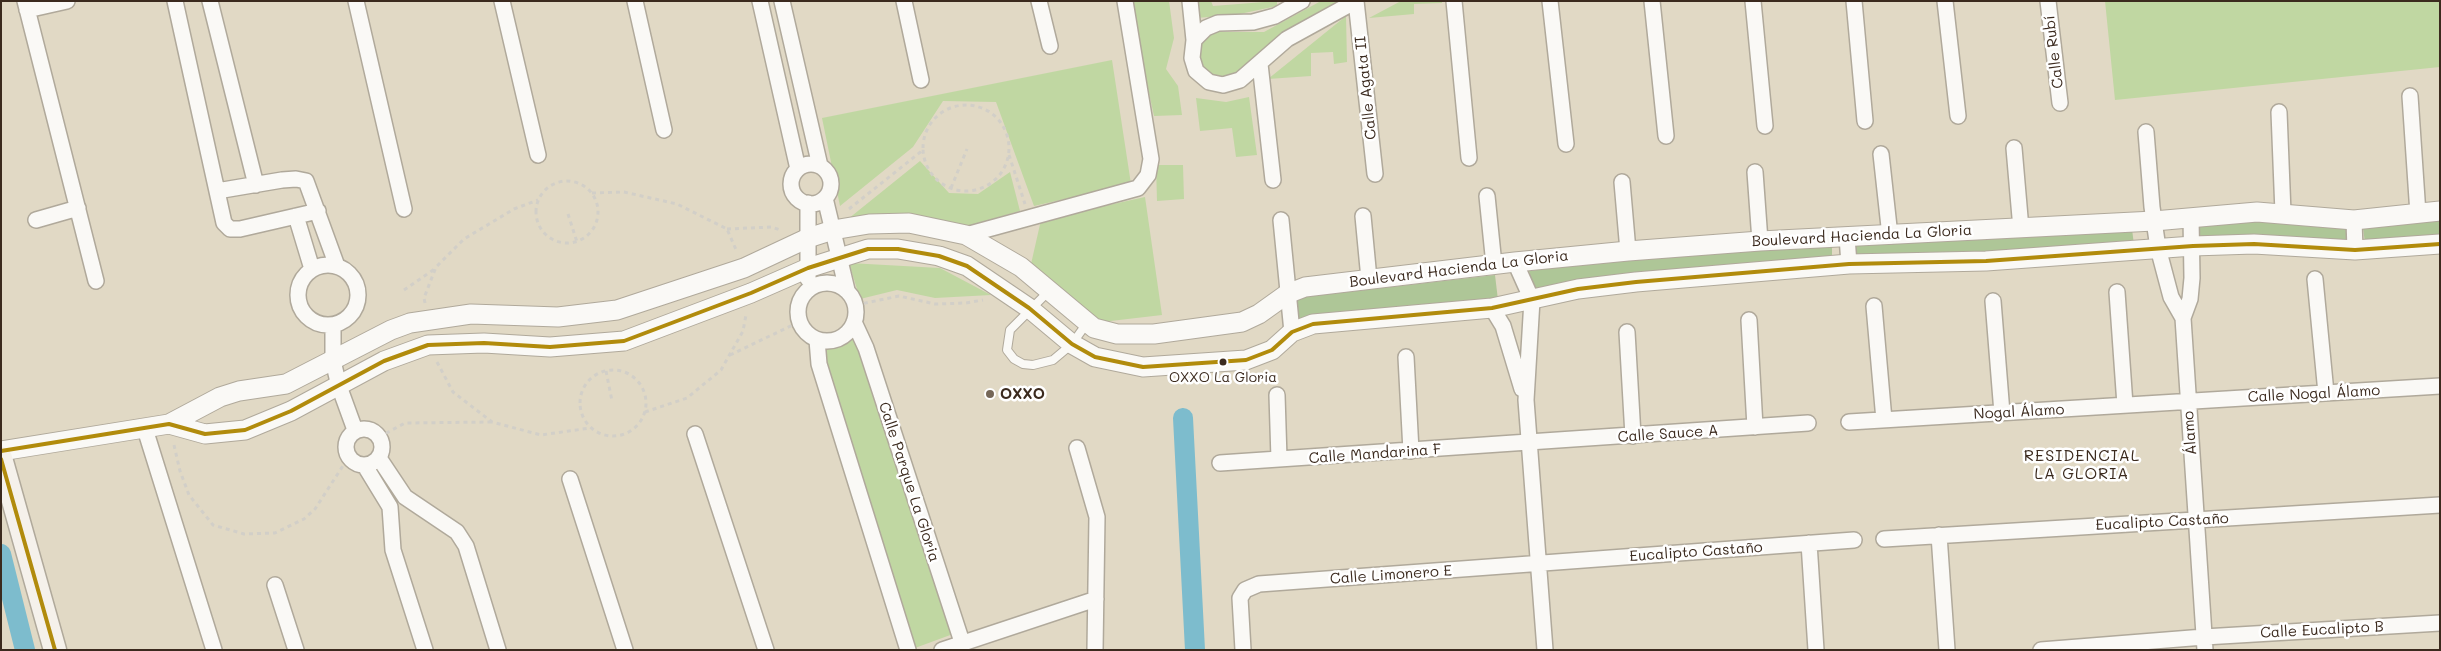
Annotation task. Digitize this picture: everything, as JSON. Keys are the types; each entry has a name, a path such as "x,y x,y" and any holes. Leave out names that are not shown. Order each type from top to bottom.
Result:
{"main road":[{"path":"1,458 55,650"}],"street":[{"path":"67,1 26,6 96,281"},
{"path":"176,1 224,224 230,229 240,230 318,211"},
{"path":"210,1 256,185"},
{"path":"356,1 404,208"},
{"path":"502,1 538,155"},
{"path":"635,1 664,130"},
{"path":"760,1 798,169 792,182 792,189 801,201 808,203 820,202 825,198 831,187 831,180 825,169 808,164 798,169"},
{"path":"782,1 820,166"},
{"path":"904,1 921,80"},
{"path":"1039,1 1050,46"},
{"path":"966,235 1138,188 1148,175 1151,159 1126,1"},
{"path":"1190,1 1194,40 1192,58 1196,71 1209,82 1223,85 1240,80 1287,39 1356,1"},
{"path":"1194,40 1206,28 1218,23 1253,22 1268,18 1302,1"},
{"name":"Calle Agata II","path":"1356,1 1376,174"},
{"path":"1454,1 1469,158"},
{"path":"1550,1 1566,144"},
{"path":"1652,1 1666,136"},
{"path":"1753,1 1765,126"},
{"path":"1854,1 1866,121"},
{"path":"1945,1 1958,116"},
{"name":"Calle Rubí","path":"2048,1 2060,103"},
{"path":"1260,64 1273,180"},
{"path":"2410,96 2418,214"},
{"path":"2279,112 2283,213"},
{"path":"2146,132 2158,248 2171,297 2183,318"},
{"path":"2014,148 2021,228"},
{"path":"1881,154 1890,236"},
{"path":"1755,172 1760,241"},
{"path":"218,191 282,180 302,179 309,186 337,266"},
{"path":"1622,182 1628,251"},
{"path":"1487,196 1494,265"},
{"path":"825,198 847,290 856,305 854,322 848,332 839,338 828,341 817,340 806,333 799,322 797,310 801,298 808,289 824,282 832,282 847,290"},
{"path":"808,203 808,289"},
{"path":"36,220 78,208"},
{"name":"Boulevard Hacienda La Gloria","path":"1,451 169,424 220,397 239,391 286,384 391,330 426,320 472,314 558,317 617,310 744,268 808,238 833,230 870,224 909,223 966,235 1021,267 1094,328 1117,334 1154,334 1242,322 1259,314 1287,294 1305,287 1515,262 1628,251 1760,241 1890,236 2154,221 2257,212 2354,220 2440,211"},
{"path":"296,216 312,269"},
{"path":"1363,216 1369,279"},
{"name":"Álamo","path":"2191,217 2193,246 2190,299 2183,318 2204,643"},
{"path":"1281,220 1292,332"},
{"path":"2354,220 2355,250"},
{"path":"1847,237 1849,264"},
{"name":"Boulevard Hacienda La Gloria","path":"169,424 205,434 245,430 291,412 384,361 428,345 484,343 550,347 624,341 751,293 808,268 868,249 898,249 940,256 967,266 1029,308 1072,344 1095,356 1143,366 1246,360 1272,350 1292,332 1313,324 1492,308 1578,289 1636,282 1849,264 1986,260 2193,246 2254,244 2355,250 2440,244"},
{"path":"1515,262 1532,300 1526,400 1545,650"},
{"path":"324,265 337,266 347,272 354,281 358,292 357,304 343,322 333,326 320,325 309,319 300,305 298,288 303,277 312,269 324,265"},
{"path":"2315,279 2326,393"},
{"path":"2117,292 2126,405"},
{"path":"1993,301 2002,413"},
{"path":"1874,306 1884,420"},
{"path":"1492,308 1503,326 1526,400"},
{"path":"1749,320 1755,427"},
{"name":"Calle Parque La Gloria","path":"854,322 866,348 962,642"},
{"path":"333,326 334,361 338,386 355,430"},
{"path":"1627,332 1633,436"},
{"path":"817,340 819,364 908,650"},
{"path":"1406,357 1411,451"},
{"name":"Calle Nogal Álamo","path":"2188,401 2440,386"},
{"path":"1277,395 1280,460"},
{"name":"Nogal Álamo","path":"1849,422 2188,401"},
{"name":"Calle Sauce A","path":"1529,444 1808,423"},
{"path":"145,429 214,650"},
{"path":"355,430 371,430 379,437 382,451 379,458 365,466 359,466 348,458 345,451 346,443 349,436 355,430"},
{"path":"695,434 766,650"},
{"name":"Calle Mandarina F","path":"1220,463 1529,444"},
{"path":"1077,448 1097,517 1095,650"},
{"path":"379,458 405,497 457,532 466,546 498,650"},
{"path":"365,466 390,507 393,550 425,650"},
{"path":"570,479 626,650"},
{"path":"390,507 405,497"},
{"name":"Eucalipto Castaño","path":"1884,539 2440,505"},
{"path":"1939,535 1947,650"},
{"name":"Eucalipto Castaño","path":"1538,564 1854,540"},
{"path":"1809,543 1816,650"},
{"name":"Calle Limonero E","path":"1243,650 1240,598 1245,590 1259,584 1538,564"},
{"path":"275,585 296,650"},
{"path":"942,650 1096,598"},
{"name":"Calle Eucalipto B","path":"2041,650 2204,643 2440,623"}],"lane":[{"path":"1048,291 1029,308 1010,330 1006,350 1014,359 1022,364 1042,364 1053,360 1072,344 1088,323"}],"path":[{"path":"968,104 985,109 999,120 1008,136 1009,154 1004,168 995,180 983,188 969,192 951,188 938,182 928,168 923,150 926,133 935,117 950,108 968,104"},
{"path":"951,188 966,149"},
{"path":"833,230 853,204 887,181 923,150"},
{"path":"563,180 574,181 584,186 592,193 598,204 598,216 594,227 587,236 577,242 564,244 553,240 544,233 538,223 536,211 538,200 544,190 563,180"},
{"path":"568,214 577,242"},
{"path":"726,229 772,227 808,238"},
{"path":"404,290 436,268"},
{"path":"856,305 899,296 935,304 966,303 1009,295"},
{"path":"729,355 799,322"},
{"path":"606,372 624,372 635,378 643,388 646,400 645,412 639,425 629,433 615,437 602,435 590,428 583,417 580,405 582,392 589,381 599,374 606,372"},
{"path":"606,372 612,402"},
{"path":"379,437 405,423 492,422"},
{"path":"169,424 180,471 189,495 213,525 244,534 275,533 304,519 315,509 348,458"}],"green space":[{"path":"1129,1 1169,1 1174,38 1166,69 1178,86 1182,115 1154,116"},
{"path":"1194,1 1211,1 1213,6 1277,1 1277,6 1235,15 1196,18"},
{"path":"1321,1 1342,1 1244,70 1226,79 1210,78 1199,65 1199,45 1214,32 1264,32"},
{"path":"1401,1 1442,1 1442,3 1414,4 1414,14 1369,18"},
{"path":"2105,1 2440,1 2440,67 2115,100"},
{"path":"1346,16 1347,62 1334,64 1333,52 1311,53 1311,76 1268,79"},
{"path":"1112,60 1131,184 1034,206 996,102 943,101 913,147 840,206 822,118"},
{"path":"1249,97 1257,155 1236,157 1232,128 1200,131 1196,98 1226,102"},
{"path":"920,161 949,193 978,194 1010,172 1020,211 964,227 848,219"},
{"path":"1156,165 1183,165 1184,199 1157,201"},
{"path":"1145,197 1162,315 1102,322 1031,264 1041,220"},
{"path":"2440,218 2440,237 2365,244 2363,227"},
{"path":"2283,219 2347,226 2347,245 2200,241 2199,223"},
{"path":"2132,229 2134,245 1855,259 1856,246"},
{"path":"1832,244 1832,260 1534,293 1529,271 1630,258"},
{"path":"849,263 940,268 991,295 935,298 897,290 860,299"},
{"path":"1495,275 1498,300 1299,322 1295,298"},
{"path":"854,334 953,634 915,648 822,348 839,344"}],"waterway":[{"path":"1183,418 1195,650"},
{"path":"1,554 25,650"}],"transit line":[{"path":"1,451 169,424 205,434 245,430 291,411 384,361 428,345 484,343 550,347 624,341 751,293 808,268 868,249 898,249 939,256 967,266 1029,308 1072,344 1095,357 1143,367 1246,360 1272,350 1292,332 1313,324 1492,308 1578,289 1636,282 1849,264 1986,261 2193,246 2254,244 2355,250 2440,244"},
{"path":"1,459 55,650"}],"place":[{"name":"OXXO La Gloria","path":"1223,362"},
{"name":"OXXO","path":"990,394"}],"district":[{"name":"RESIDENCIAL LA GLORIA","path":"2082,465"}]}
